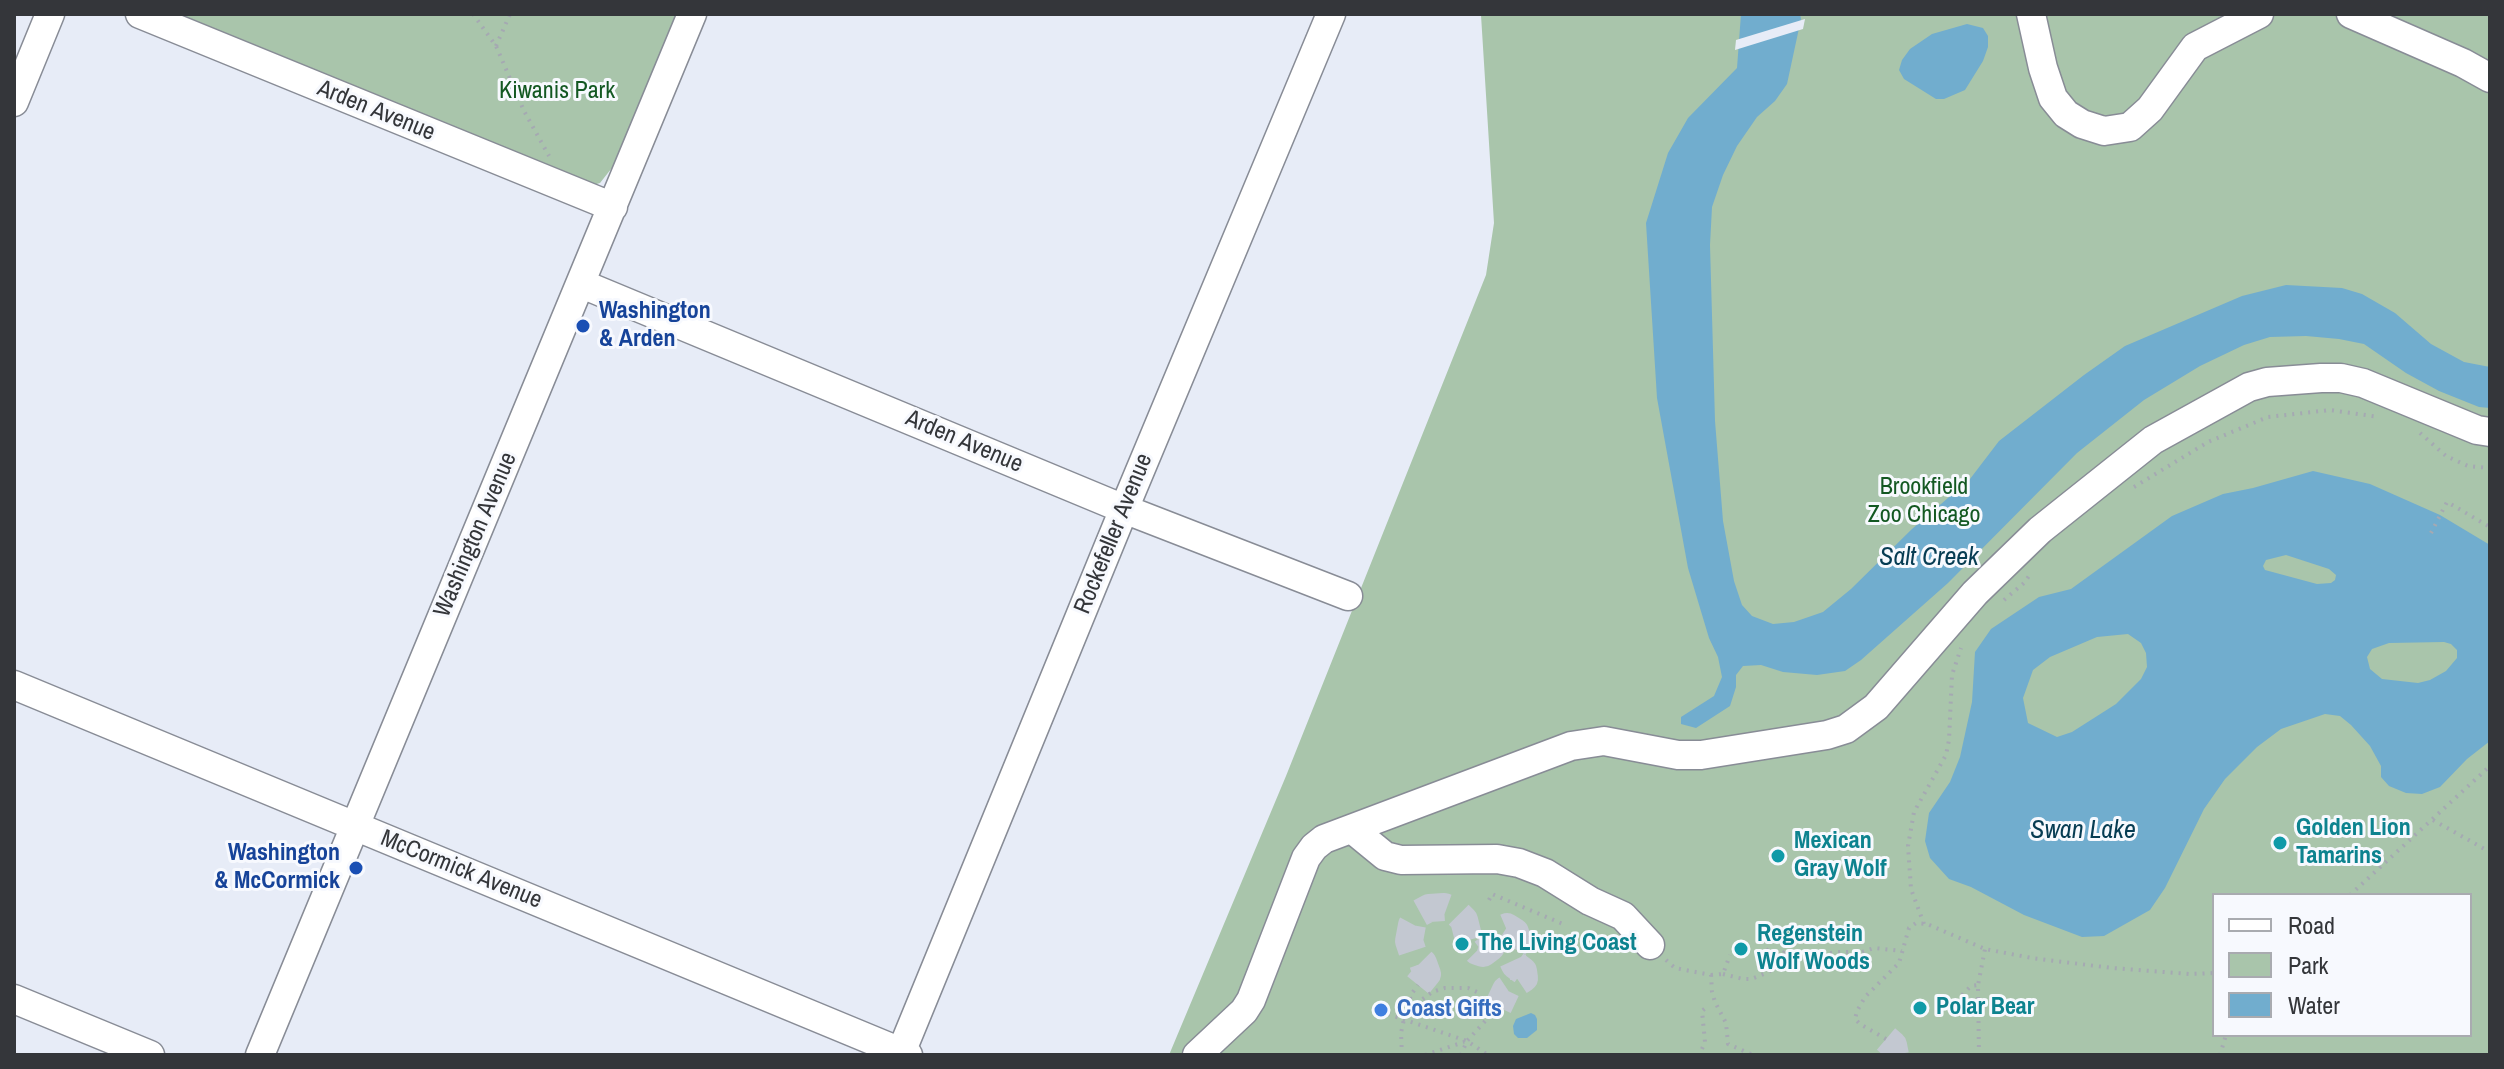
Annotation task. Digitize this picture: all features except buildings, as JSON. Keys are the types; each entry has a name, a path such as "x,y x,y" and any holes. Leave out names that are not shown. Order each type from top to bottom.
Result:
{"street":[{"path":"14,102 50,14"},
{"name":"Arden Avenue","path":"140,14 613,207"},
{"name":"Washington Avenue","path":"260,1055 692,14"},
{"name":"Rockefeller Avenue","path":"903,1054 1124,509 1331,14"},
{"path":"2031,14 2053,98 2066,114 2082,124 2104,131 2130,127 2150,109 2195,47 2259,14"},
{"path":"2351,14 2490,78"},
{"name":"Arden Avenue","path":"582,284 1124,509 1348,596"},
{"path":"1197,1055 1234,1023 1251,1000 1306,858 1324,839 1571,746 1604,741 1678,755 1701,755 1827,735 1846,729 1876,707 1975,593 2040,530 2153,440 2249,387 2267,382 2341,378 2363,383 2477,430 2490,432"},
{"name":"McCormick Avenue","path":"14,685 903,1054"},
{"path":"1352,829 1385,856 1401,860 1497,859 1545,873 1590,901 1623,916 1650,945"},
{"path":"14,999 150,1055"}],"path":[{"path":"473,14 496,46 524,111 552,163"},
{"path":"496,46 510,14"},
{"path":"2133,488 2208,442 2268,417 2330,410 2390,419"},
{"path":"2415,429 2446,456 2468,466 2490,468"},
{"path":"2431,533 2447,502 2490,527"},
{"path":"1994,609 2024,583 2031,571"},
{"path":"1924,924 1911,889 1908,846 1914,812 1946,755 1952,675 1967,638"},
{"path":"2352,893 2490,766"},
{"path":"2432,819 2490,852"},
{"path":"1489,900 1492,894 1563,924"},
{"path":"1886,1039 1860,1024 1855,1019 1857,1011 1865,997 1899,963 1909,928 1916,923 1985,949 2032,958 2112,968 2212,973"},
{"path":"1650,945 1675,968 1743,979 1769,972 1785,951 1823,955 1874,948 1902,951"},
{"path":"1766,949 1777,958"},
{"path":"1979,1055 1978,985 1985,949"},
{"path":"1723,974 1730,955"},
{"path":"1711,975 1712,992 1726,1023 1728,1044 1753,1055"},
{"path":"1411,1008 1410,996 1418,985"},
{"path":"1962,995 1971,986 1978,985"},
{"path":"1402,1055 1404,1019 1411,1008 1432,992 1458,987 1477,992 1492,1013"},
{"path":"1702,1049 1705,1042 1702,1011 1709,1005"},
{"path":"1461,1055 1467,1041 1498,1007"},
{"path":"1388,1014 1467,1041 1488,1055"},
{"path":"1425,1055 1467,1041"}],"green space":[{"name":"Kiwanis Park","path":"163,14 677,14 615,164 600,183 590,186"},
{"name":"Brookfield Zoo Chicago","path":"1479,14 2490,14 2490,1055 1169,1055 1286,776 1486,275 1494,223"}],"water":[{"name":"Salt Creek","path":"1741,14 1800,14 1801,19 1787,84 1775,101 1757,117 1737,146 1712,207 1710,245 1715,421 1723,521 1734,581 1742,605 1752,616 1773,624 1794,622 1823,612 1970,479 1999,441 2084,375 2125,346 2242,296 2286,285 2342,288 2362,294 2395,313 2431,344 2464,362 2490,367 2490,408 2479,407 2439,391 2364,344 2306,336 2270,337 2244,345 2200,366 2144,400 2077,453 1948,583 1845,671 1817,675 1783,672 1761,665 1743,666 1736,675 1730,706 1696,728 1681,724 1681,717 1714,696 1722,677 1688,568 1657,398 1646,223 1668,153 1688,118 1737,68"},
{"path":"1967,24 1983,28 1988,36 1988,47 1965,90 1936,99 1904,79 1899,70 1910,49 1932,34"},
{"name":"Swan Lake","path":"2313,471 2370,484 2440,515 2490,545 2490,741 2440,787 2422,794 2406,793 2389,786 2381,777 2381,766 2370,746 2340,716 2325,714 2281,729 2257,747 2225,779 2204,809 2165,888 2150,910 2104,936 2082,937 2024,915 1949,879 1930,858 1925,841 1929,813 1950,782 1960,757 1972,702 1975,652 1991,629 2039,597 2071,589 2172,516 2223,494","holes":["2286,555 2329,569 2336,575 2335,580 2317,584 2265,570 2266,560","2128,634 2141,643 2146,653 2147,667 2141,679 2116,704 2072,732 2057,737 2028,723 2023,698 2033,670 2050,657 2097,637","2444,642 2457,650 2457,658 2446,671 2430,680 2418,683 2382,679 2370,669 2367,657 2372,649 2389,643"]},
{"path":"1531,1013 1537,1019 1537,1030 1527,1038 1518,1038 1513,1026 1516,1019"}],"pier":[{"path":"1805,19 1803,29 1735,50 1736,40"}],"tunnel":[{"path":"1418,985 1427,974 1409,941 1412,925 1418,914 1429,908 1444,907 1455,911 1464,920 1470,944 1477,951 1483,953 1491,947 1500,930 1507,927 1515,932 1517,941 1510,954 1515,965 1523,971 1524,978 1506,990 1498,1007"},
{"path":"1886,1039 1893,1045 1895,1055"}],"place":[{"name":"Washington & Arden","path":"583,326"},
{"name":"Golden Lion Tamarins","path":"2280,843"},
{"name":"Mexican Gray Wolf","path":"1778,856"},
{"name":"Washington & McCormick","path":"356,868"},
{"name":"The Living Coast","path":"1462,944"},
{"name":"Regenstein Wolf Woods","path":"1741,949"},
{"name":"Polar Bear","path":"1920,1008"},
{"name":"Coast Gifts","path":"1381,1010"}]}
